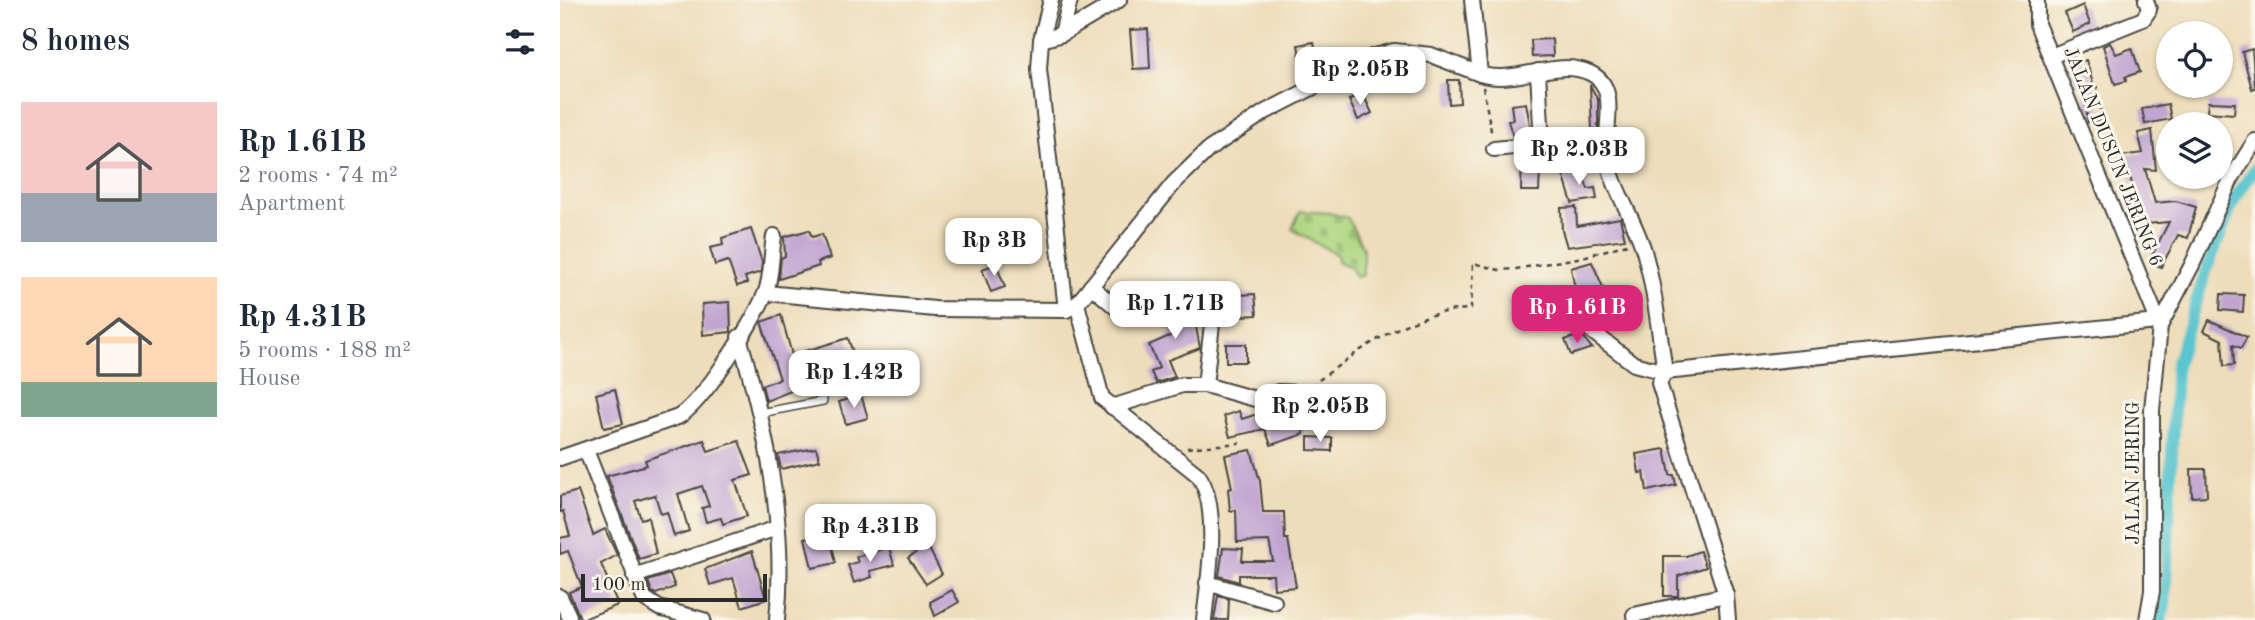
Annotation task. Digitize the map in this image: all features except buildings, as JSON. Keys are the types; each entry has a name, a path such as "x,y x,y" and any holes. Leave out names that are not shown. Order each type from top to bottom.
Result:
{"street":[{"path":"1051,0 1051,37"},
{"path":"1070,0 1051,37 1039,69 1071,307 1099,390 1112,407 1198,475 1209,495 1204,620"},
{"path":"1051,37 1119,0"},
{"path":"1472,0 1480,74"},
{"name":"JALAN DUSUN JERING 6","path":"2037,0 2037,24 2082,129 2158,324"},
{"path":"2051,56 2143,19 2149,10 2146,0"},
{"path":"766,293 935,309 1071,307 1174,183 1208,150 1265,112 1372,57 1394,51 1431,55 1480,74 1505,78 1538,71 1588,72 1598,78 1608,92 1606,138 1611,172 1640,240 1649,272 1665,372 1659,380 1660,390 1726,595 1728,620"},
{"path":"1538,71 1542,144"},
{"path":"1494,149 1606,138"},
{"path":"1576,318 1634,364 1665,372 2158,324 2192,265 2231,179 2255,141"},
{"path":"560,458 685,413 719,370 766,293 774,236"},
{"path":"1091,286 1126,316"},
{"path":"1205,385 1215,298"},
{"name":"JALAN JERING","path":"2147,620 2153,579 2154,375 2158,324"},
{"path":"739,337 759,413 777,528 780,576 777,620"},
{"path":"1112,407 1182,385 1205,385 1255,399 1274,393 1302,393"},
{"path":"586,450 634,576 650,603 703,620"},
{"path":"634,576 777,528"},
{"path":"1207,583 1274,602"},
{"path":"1634,615 1726,595"},
{"path":"560,597 569,616"}],"lane":[{"path":"759,413 823,401"}],"path":[{"path":"1480,74 1494,149"},
{"path":"1302,393 1357,352 1407,324 1439,311 1471,309 1473,263 1499,270 1516,269 1583,257 1640,240"},
{"path":"1166,450 1240,443"}],"green space":[{"path":"1300,211 1329,213 1348,218 1363,248 1363,275 1356,277 1351,267 1339,262 1337,255 1292,229"}],"waterway":[{"path":"2161,620 2165,604 2176,365 2206,271 2234,200 2255,169"}]}
